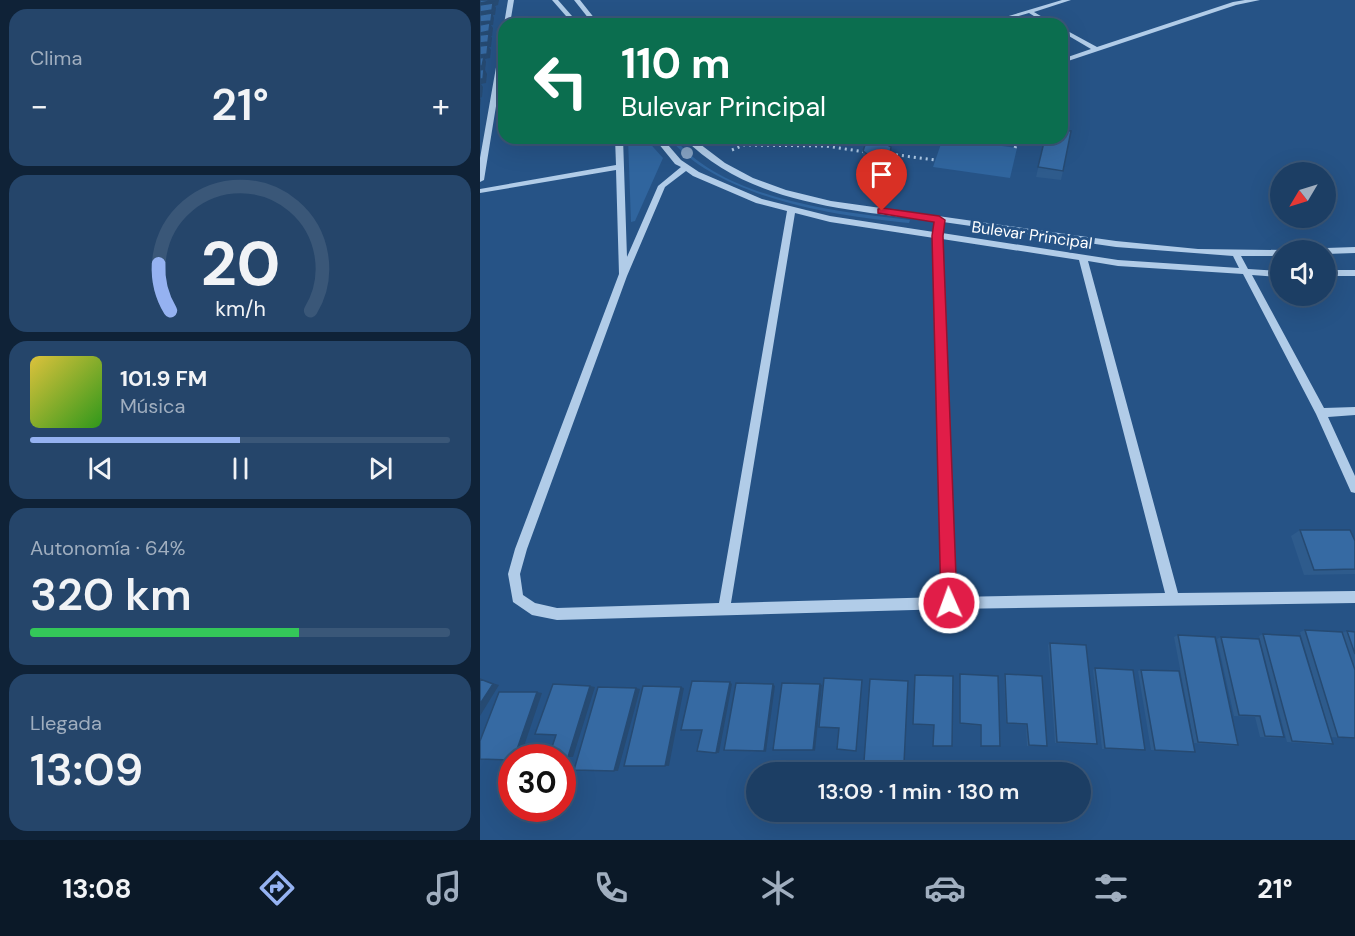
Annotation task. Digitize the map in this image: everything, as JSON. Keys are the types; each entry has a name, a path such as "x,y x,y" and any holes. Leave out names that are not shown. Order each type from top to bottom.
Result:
{"street":[{"path":"508,18 511,0"},
{"path":"555,0 571,18"},
{"path":"577,0 591,18"},
{"path":"1008,18 1068,0"},
{"path":"1068,59 1235,3 1257,0"},
{"path":"1031,12 1041,18"},
{"path":"1068,33 1097,50"},
{"path":"480,180 498,74"},
{"path":"619,144 623,276"},
{"name":"Bulevar Principal","path":"663,144 678,162 729,189 791,210 830,219 1118,263 1270,274"},
{"name":"Bulevar Principal","path":"695,144 717,162 760,184 812,199 1125,247 1236,254 1270,253"},
{"path":"480,191 619,166"},
{"path":"686,167 662,186 623,276 521,549 514,574 517,598 532,609 557,615 949,603 1355,597"},
{"path":"724,609 791,210"},
{"path":"939,220 949,603"},
{"path":"1336,251 1355,250"},
{"path":"1236,254 1321,413 1355,488"},
{"path":"1083,258 1173,600"},
{"path":"1336,273 1355,273"},
{"path":"1321,413 1355,411"}],"path":[{"path":"1015,148 1017,144"},
{"path":"727,152 744,145 826,146 865,152"},
{"path":"890,154 935,160"}],"shaded area":[{"path":"628,144 650,144 663,158 635,221 631,222"},
{"path":"675,144 680,144 695,159 721,175 751,189 816,207 910,220 909,223 879,220 814,209 780,200 747,189 717,176 691,159"},
{"path":"941,144 987,144 1017,148 1010,178 933,167"}],"building":[{"path":"480,0 496,0 480,3"},
{"path":"493,3 492,10 480,12 480,5"},
{"path":"492,13 491,21 480,22 480,15"},
{"path":"490,23 489,31 480,33 480,25"},
{"path":"489,34 488,42 480,43 480,35"},
{"path":"488,45 487,54 480,55 480,46"},
{"path":"484,57 482,66 480,66 480,58"},
{"path":"484,69 483,79 480,79 480,70"},
{"path":"1068,131 1071,131 1063,171 1038,167 1044,144 1068,144"},
{"path":"886,144 891,147 890,153 882,157 871,157 863,151 865,145"},
{"path":"1300,530 1350,530 1355,541 1355,569 1314,570"},
{"path":"1305,630 1342,632 1355,670 1355,738 1338,737"},
{"path":"1347,631 1355,632 1355,654"},
{"path":"1263,634 1300,636 1333,744 1292,741"},
{"path":"1178,635 1215,637 1238,745 1198,742"},
{"path":"1221,637 1259,639 1284,737 1265,736 1260,716 1239,715"},
{"path":"1050,643 1086,645 1097,744 1057,742"},
{"path":"1095,668 1133,670 1145,750 1105,748"},
{"path":"1141,670 1179,671 1195,752 1155,750"},
{"path":"960,674 998,676 1000,746 981,746 981,725 960,723"},
{"path":"1005,674 1042,676 1047,746 1029,745 1027,724 1007,723"},
{"path":"915,675 953,676 952,746 933,746 934,725 913,724"},
{"path":"824,678 862,680 856,751 837,749 839,728 819,727"},
{"path":"480,679 493,684 480,704"},
{"path":"870,679 908,681 904,762 864,761"},
{"path":"692,681 730,682 716,753 697,751 702,730 681,730"},
{"path":"736,683 773,684 764,751 724,750"},
{"path":"782,683 820,684 813,750 773,750"},
{"path":"553,684 590,686 572,744 553,744 556,735 535,734"},
{"path":"643,686 681,687 665,766 624,766"},
{"path":"598,687 636,688 614,771 576,770"},
{"path":"499,692 537,692 519,744 498,744 498,760 480,759 480,741"}],"route":[{"path":"882,211 939,220 949,603"}]}
